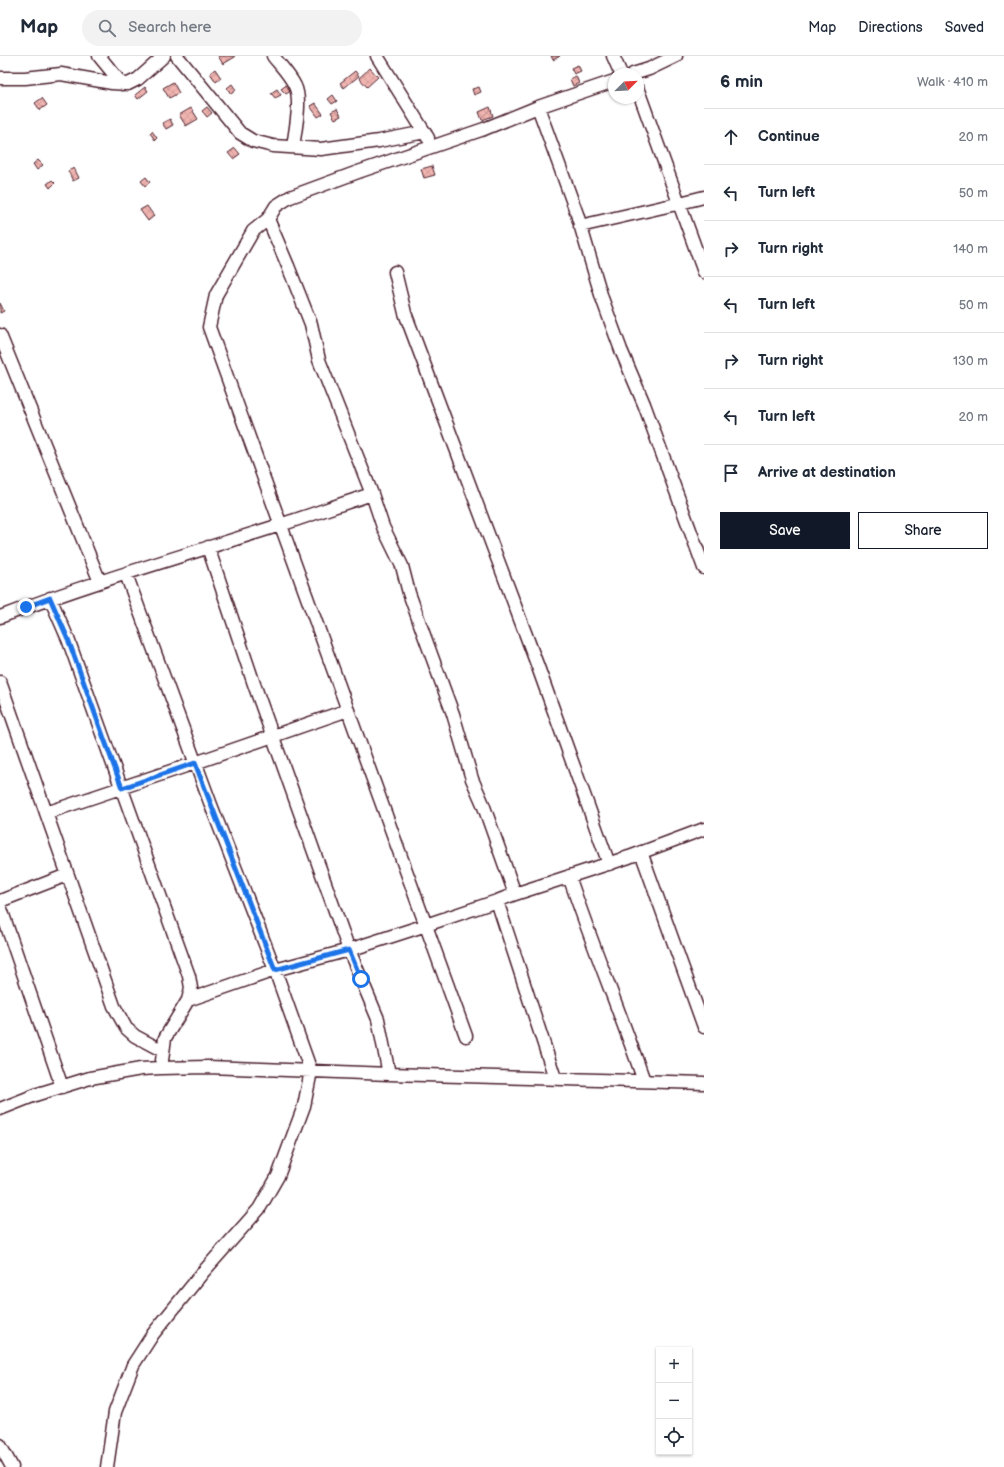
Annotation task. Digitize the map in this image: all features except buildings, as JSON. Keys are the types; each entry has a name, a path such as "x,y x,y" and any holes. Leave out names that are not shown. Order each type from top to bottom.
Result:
{"street":[{"path":"99,56 122,84"},
{"path":"0,78 25,78 61,74 128,84 138,79 164,56"},
{"path":"178,56 240,133 253,141 273,146 321,149 379,141 425,132"},
{"path":"273,56 296,86 298,100 293,147"},
{"path":"377,56 433,146"},
{"path":"613,56 618,68"},
{"path":"644,71 676,56"},
{"path":"466,1036 209,327 216,295 252,232 268,219 276,206 290,197 484,129 538,107 608,83"},
{"path":"643,104 704,272"},
{"path":"538,107 580,226 620,350 644,404 704,568"},
{"path":"580,226 704,197"},
{"path":"268,219 310,324 319,360 372,494 383,527 402,566 424,635 453,714 472,779 483,804 515,894"},
{"path":"395,272 398,290 408,320 538,666 609,864"},
{"path":"0,335 100,582"},
{"path":"0,617 50,598 281,525 372,494"},
{"path":"208,547 349,950 378,1019 390,1074"},
{"path":"107,1467 115,1412 133,1365 152,1334 204,1271 259,1210 278,1176 304,1106 311,1071 275,970 195,763 126,574"},
{"path":"50,598 68,639 189,976 191,988 188,1000 165,1038 162,1051 161,1068"},
{"path":"0,682 5,716 46,813 114,1006 126,1028 135,1036 162,1051"},
{"path":"46,813 348,710"},
{"path":"188,1000 275,970 349,950 426,925 515,894 609,864 704,829"},
{"path":"641,852 704,1027"},
{"path":"0,901 68,875"},
{"path":"569,876 586,928 644,1081"},
{"path":"497,901 555,1078"},
{"path":"0,906 62,1087"},
{"path":"0,1109 90,1078 120,1072 161,1068 208,1067 390,1074 704,1082"},
{"path":"0,1444 12,1467"}],"route":[{"path":"26,607 50,598 68,639 122,788 195,763 275,970 349,950 361,979"}]}
